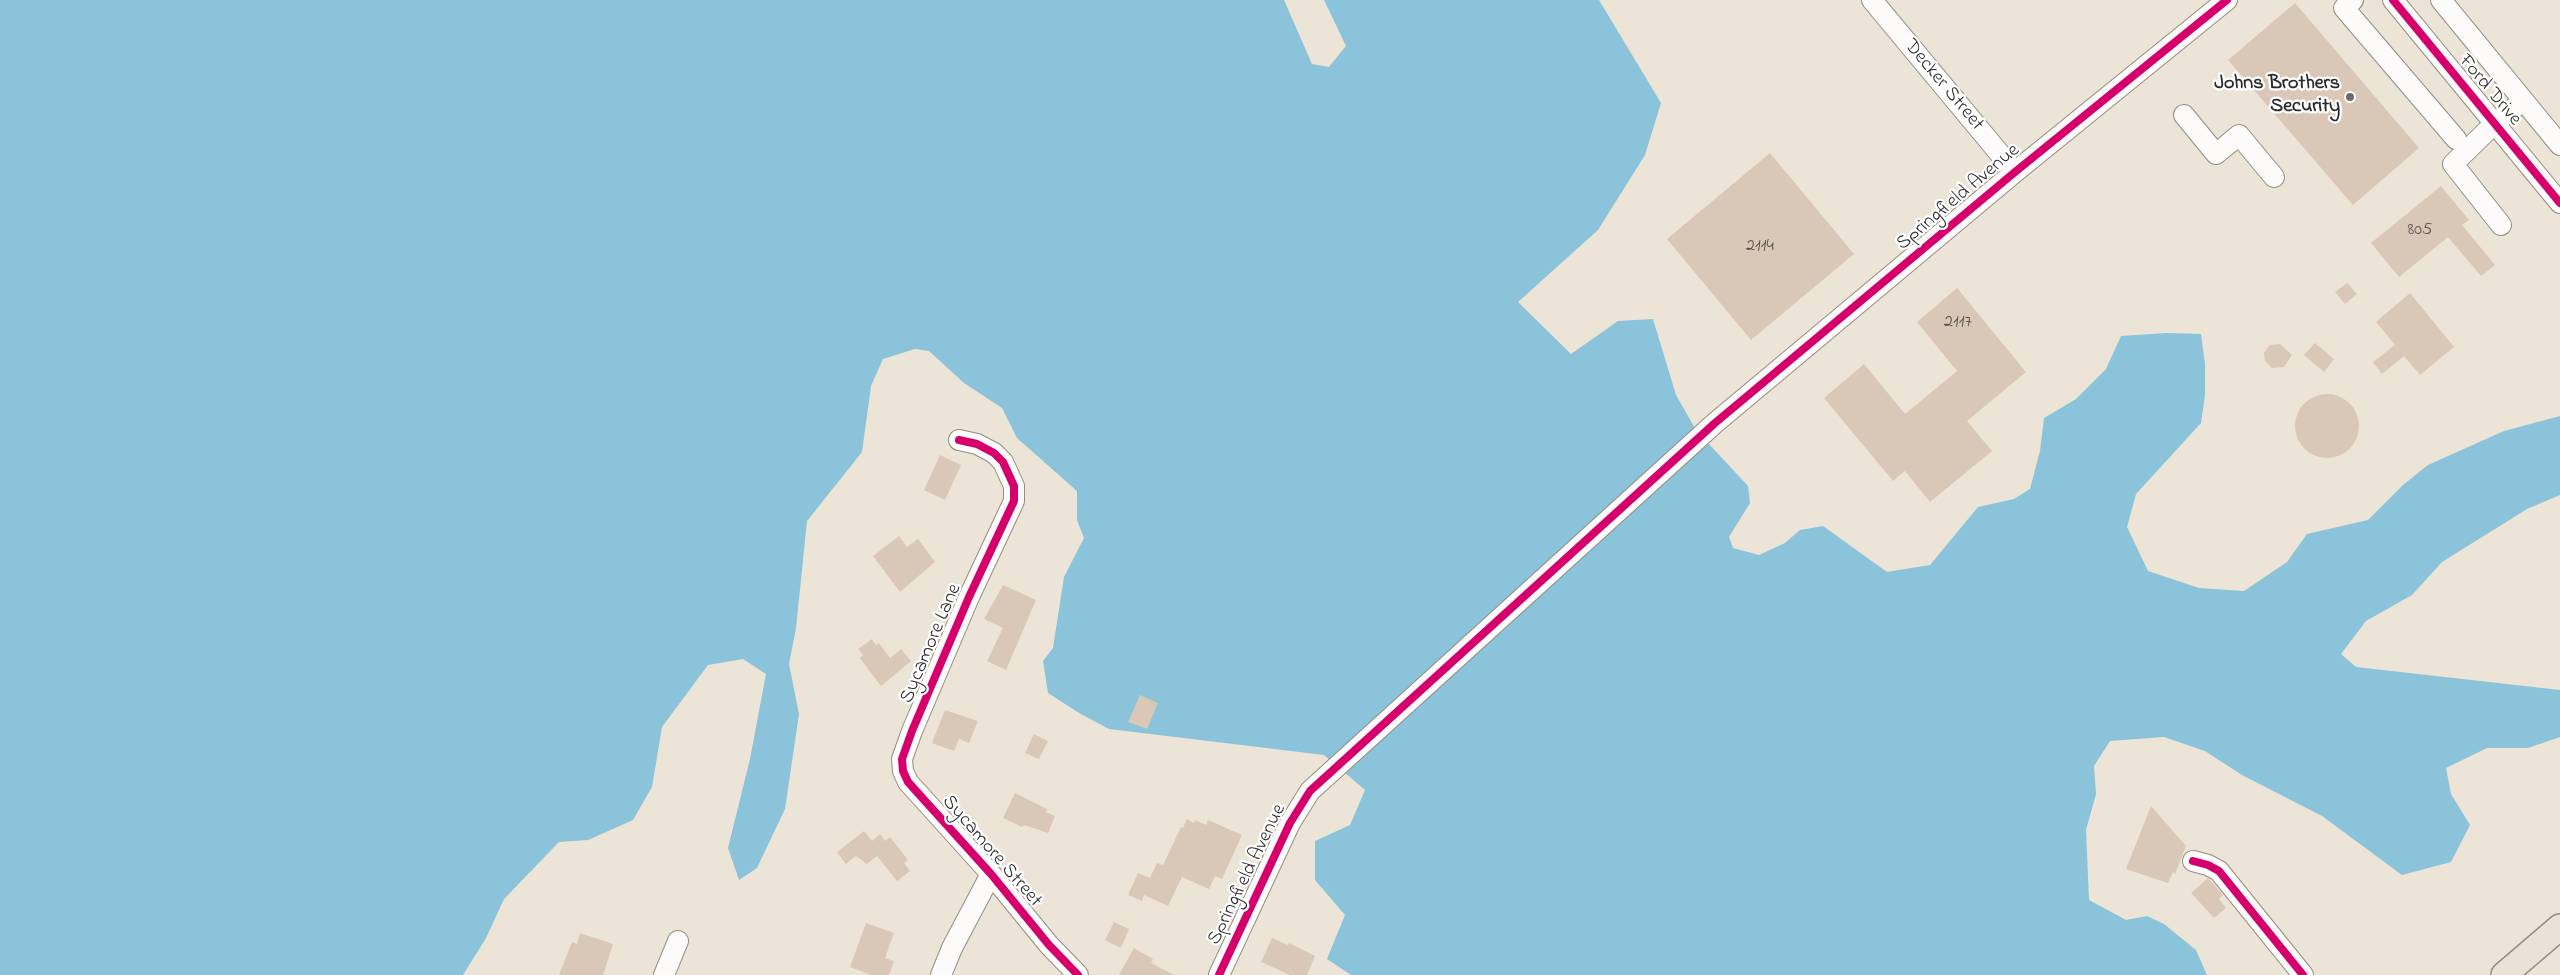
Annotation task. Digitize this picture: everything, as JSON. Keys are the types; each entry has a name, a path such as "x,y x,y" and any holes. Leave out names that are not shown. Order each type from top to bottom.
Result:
{"main road":[{"path":"2504,975 2560,927"}],"street":[{"name":"Decker Street","path":"1872,0 2015,172"},
{"name":"Springfield Avenue","path":"1219,975 1294,816 1310,791 1715,423 2015,172 2226,0"},
{"path":"2353,0 2344,8 2456,139"},
{"name":"Ford Drive","path":"2393,0 2560,203"},
{"name":"Ford Drive","path":"2441,0 2560,145"},
{"path":"2501,225 2453,164 2495,123 2523,101"},
{"path":"2184,115 2216,154 2239,135 2274,177"},
{"name":"Sycamore Lane","path":"908,742 1014,501 1014,486 1003,462 994,453 977,444 958,440"},
{"name":"Sycamore Street","path":"908,742 902,758 903,771 908,782 991,874 1049,945 1078,975"},
{"path":"2193,861 2208,864 2219,872 2303,975"},
{"path":"941,975 952,948 991,874"},
{"path":"664,975 678,941"}],"water":[{"path":"0,0 1284,0 1312,64 1329,67 1346,46 1324,0 1599,0 1661,103 1645,155 1598,230 1518,302 1571,354 1618,321 1653,319 1676,395 1696,430 1748,486 1750,503 1729,537 1733,548 1759,555 1785,543 1800,530 1823,526 1887,572 1930,565 1978,507 2014,499 2030,489 2040,451 2044,418 2076,399 2106,369 2121,336 2167,333 2201,334 2205,364 2205,395 2201,423 2136,494 2127,527 2148,571 2199,588 2244,591 2287,562 2307,534 2368,520 2403,485 2428,465 2504,431 2560,416 2560,495 2527,509 2442,562 2412,595 2366,621 2341,654 2356,667 2560,690 2560,737 2528,748 2487,748 2446,768 2451,794 2470,825 2451,862 2402,875 2322,816 2242,775 2205,751 2164,737 2110,741 2094,766 2096,794 2086,830 2089,900 2126,920 2147,916 2164,924 2196,950 2207,975 1351,975 1327,959 1345,915 1315,880 1315,841 1350,825 1365,790 1324,755 1109,729 1048,693 1043,661 1053,648 1064,577 1084,538 1077,520 1077,491 1017,438 1002,408 964,383 929,351 915,349 883,359 871,386 862,452 807,521 796,628 789,664 799,714 785,809 757,868 739,880 728,848 750,759 766,674 743,659 708,665 662,727 652,787 633,820 588,840 559,842 504,899 486,938 463,975 0,975"}],"building":[{"path":"2295,3 2419,148 2353,205 2228,60"},
{"path":"1770,153 1854,254 1751,340 1667,239"},
{"path":"2441,186 2469,220 2462,225 2495,265 2481,276 2448,237 2399,277 2371,243"},
{"path":"2347,283 2357,294 2345,304 2335,292"},
{"path":"1957,288 2026,372 1967,421 1992,451 1930,502 1905,471 1893,481 1824,398 1864,364 1905,414 1957,371 1917,322"},
{"path":"2410,293 2454,347 2420,375 2404,356 2382,374 2373,362 2395,345 2376,322"},
{"path":"2315,343 2334,359 2324,372 2304,355"},
{"path":"2280,344 2292,355 2284,367 2272,368 2265,361 2264,353 2270,345"},
{"path":"2321,394 2333,394 2350,403 2357,414 2359,426 2357,438 2350,449 2333,458 2321,458 2309,453 2300,444 2295,432 2295,420 2300,408 2309,399"},
{"path":"940,455 961,465 945,500 924,490"},
{"path":"899,536 907,547 918,539 935,562 900,592 873,556"},
{"path":"1003,585 1036,600 1006,670 987,661 1003,628 984,619"},
{"path":"872,639 876,645 879,643 890,658 901,649 911,661 881,686 860,658 863,655 858,649"},
{"path":"1140,695 1158,703 1147,729 1128,722"},
{"path":"945,710 978,721 969,743 959,739 954,751 932,743"},
{"path":"1034,734 1048,741 1039,759 1025,753"},
{"path":"1015,793 1047,809 1046,812 1055,816 1048,833 1024,825 1022,827 1003,818"},
{"path":"2151,806 2186,846 2175,874 2173,872 2168,883 2126,869"},
{"path":"1187,819 1194,823 1195,820 1206,825 1208,820 1242,835 1222,879 1215,876 1209,889 1182,877 1168,906 1144,895 1142,901 1128,895 1138,873 1150,878 1157,863 1163,865 1181,827 1183,828"},
{"path":"864,831 872,841 880,834 885,841 890,837 908,860 904,863 910,871 897,881 877,856 867,864 856,856 846,864 837,852"},
{"path":"2208,878 2223,895 2219,899 2226,908 2214,918 2191,893"},
{"path":"1114,922 1129,929 1121,948 1105,940"},
{"path":"866,923 894,933 885,958 894,961 889,975 871,975 850,967"},
{"path":"580,933 613,944 603,975 559,975 572,942 577,944"},
{"path":"1272,938 1288,945 1289,943 1315,956 1307,975 1290,975 1261,962"},
{"path":"1134,948 1153,959 1151,963 1174,975 1119,975"}],"cycle path":[{"path":"1219,975 1290,823 1310,791 1715,423 2015,172 2227,0"},
{"path":"2393,0 2560,203"},
{"path":"959,440 977,444 994,453 1003,462 1014,486 1014,501 969,597 912,731 902,759 903,771 908,782 991,874 1049,945 1078,975"},
{"path":"2193,861 2208,865 2219,871 2303,975"}],"place":[{"name":"Johns Brothers Security","path":"2350,97"}]}
